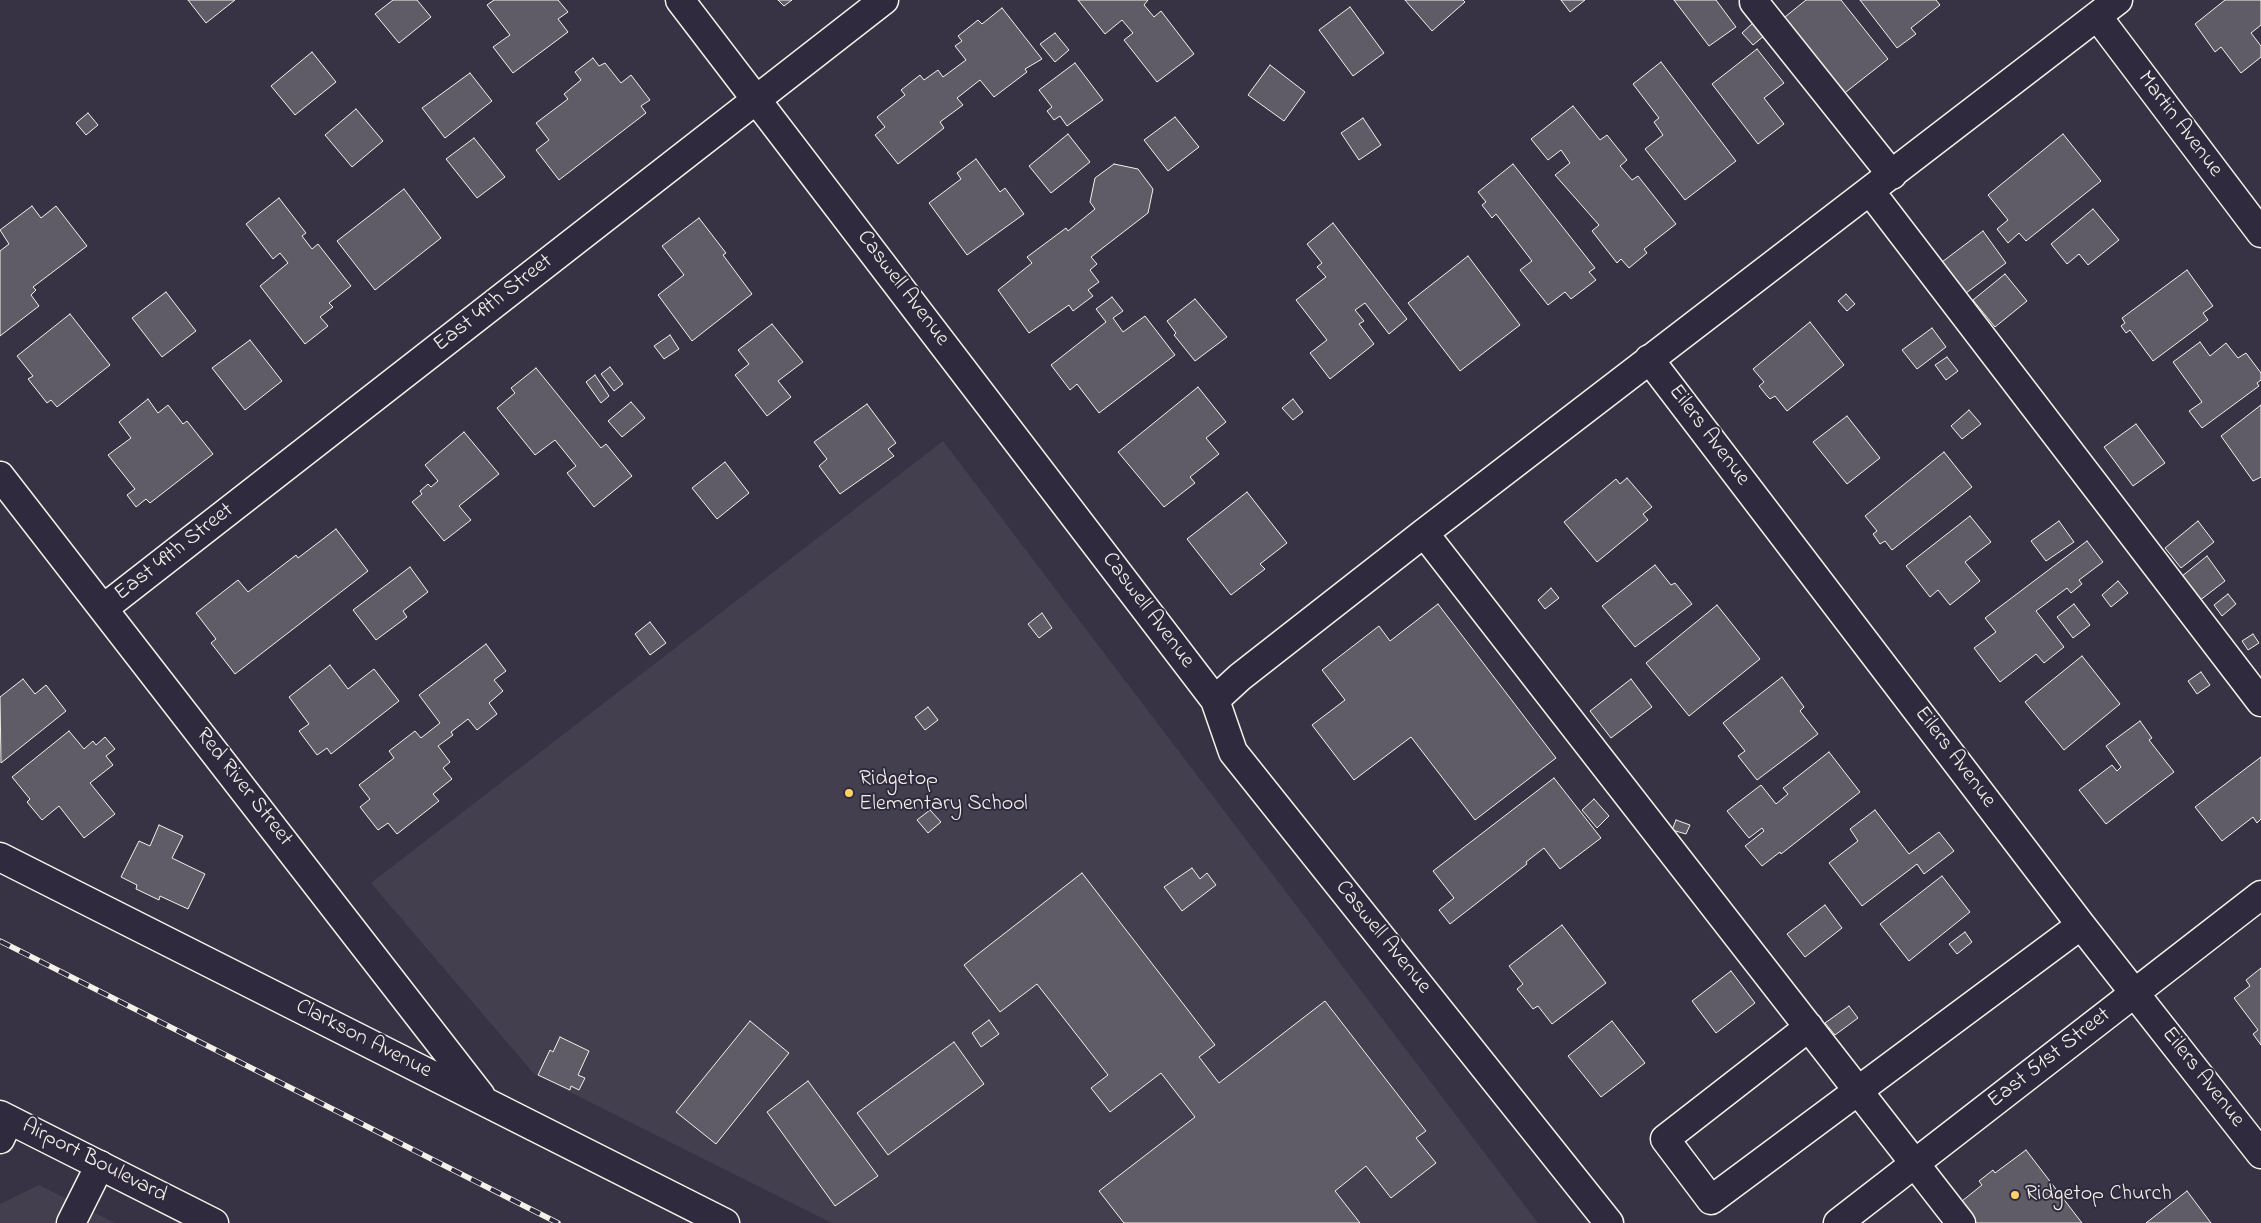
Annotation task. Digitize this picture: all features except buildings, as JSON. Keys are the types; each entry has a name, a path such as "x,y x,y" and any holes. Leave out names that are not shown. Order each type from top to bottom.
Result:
{"street":[{"name":"Caswell Avenue","path":"680,0 1215,700 1233,752 1609,1223"},
{"name":"East 49th Street","path":"104,608 884,0"},
{"path":"1754,2 1892,175"},
{"path":"1215,700 1240,677 1424,533 2108,8"},
{"name":"Martin Avenue","path":"2108,8 2261,233"},
{"path":"1870,191 2261,702"},
{"name":"Eilers Avenue","path":"1650,359 2081,925 2261,1154"},
{"name":"Red River Street","path":"0,476 485,1102"},
{"path":"1424,533 1961,1223"},
{"name":"Clarkson Avenue","path":"0,857 726,1223"},
{"name":"East 51st Street","path":"1838,1223 1916,1165 2261,895"},
{"path":"1809,1027 1665,1139 1711,1200 2081,925"},
{"name":"Airport Boulevard","path":"3,1125 100,1165 204,1221"},
{"path":"71,1223 100,1165"}],"shaded area":[{"name":"Ridgetop Elementary School","path":"943,441 1538,1223 832,1223 534,1074 371,883"},
{"path":"39,1185 115,1223 0,1223 0,1204"}],"railway":[{"path":"0,941 558,1223"}],"place":[{"name":"Ridgetop Elementary School","path":"849,793"},
{"name":"Ridgetop Church","path":"2015,1195"}]}
